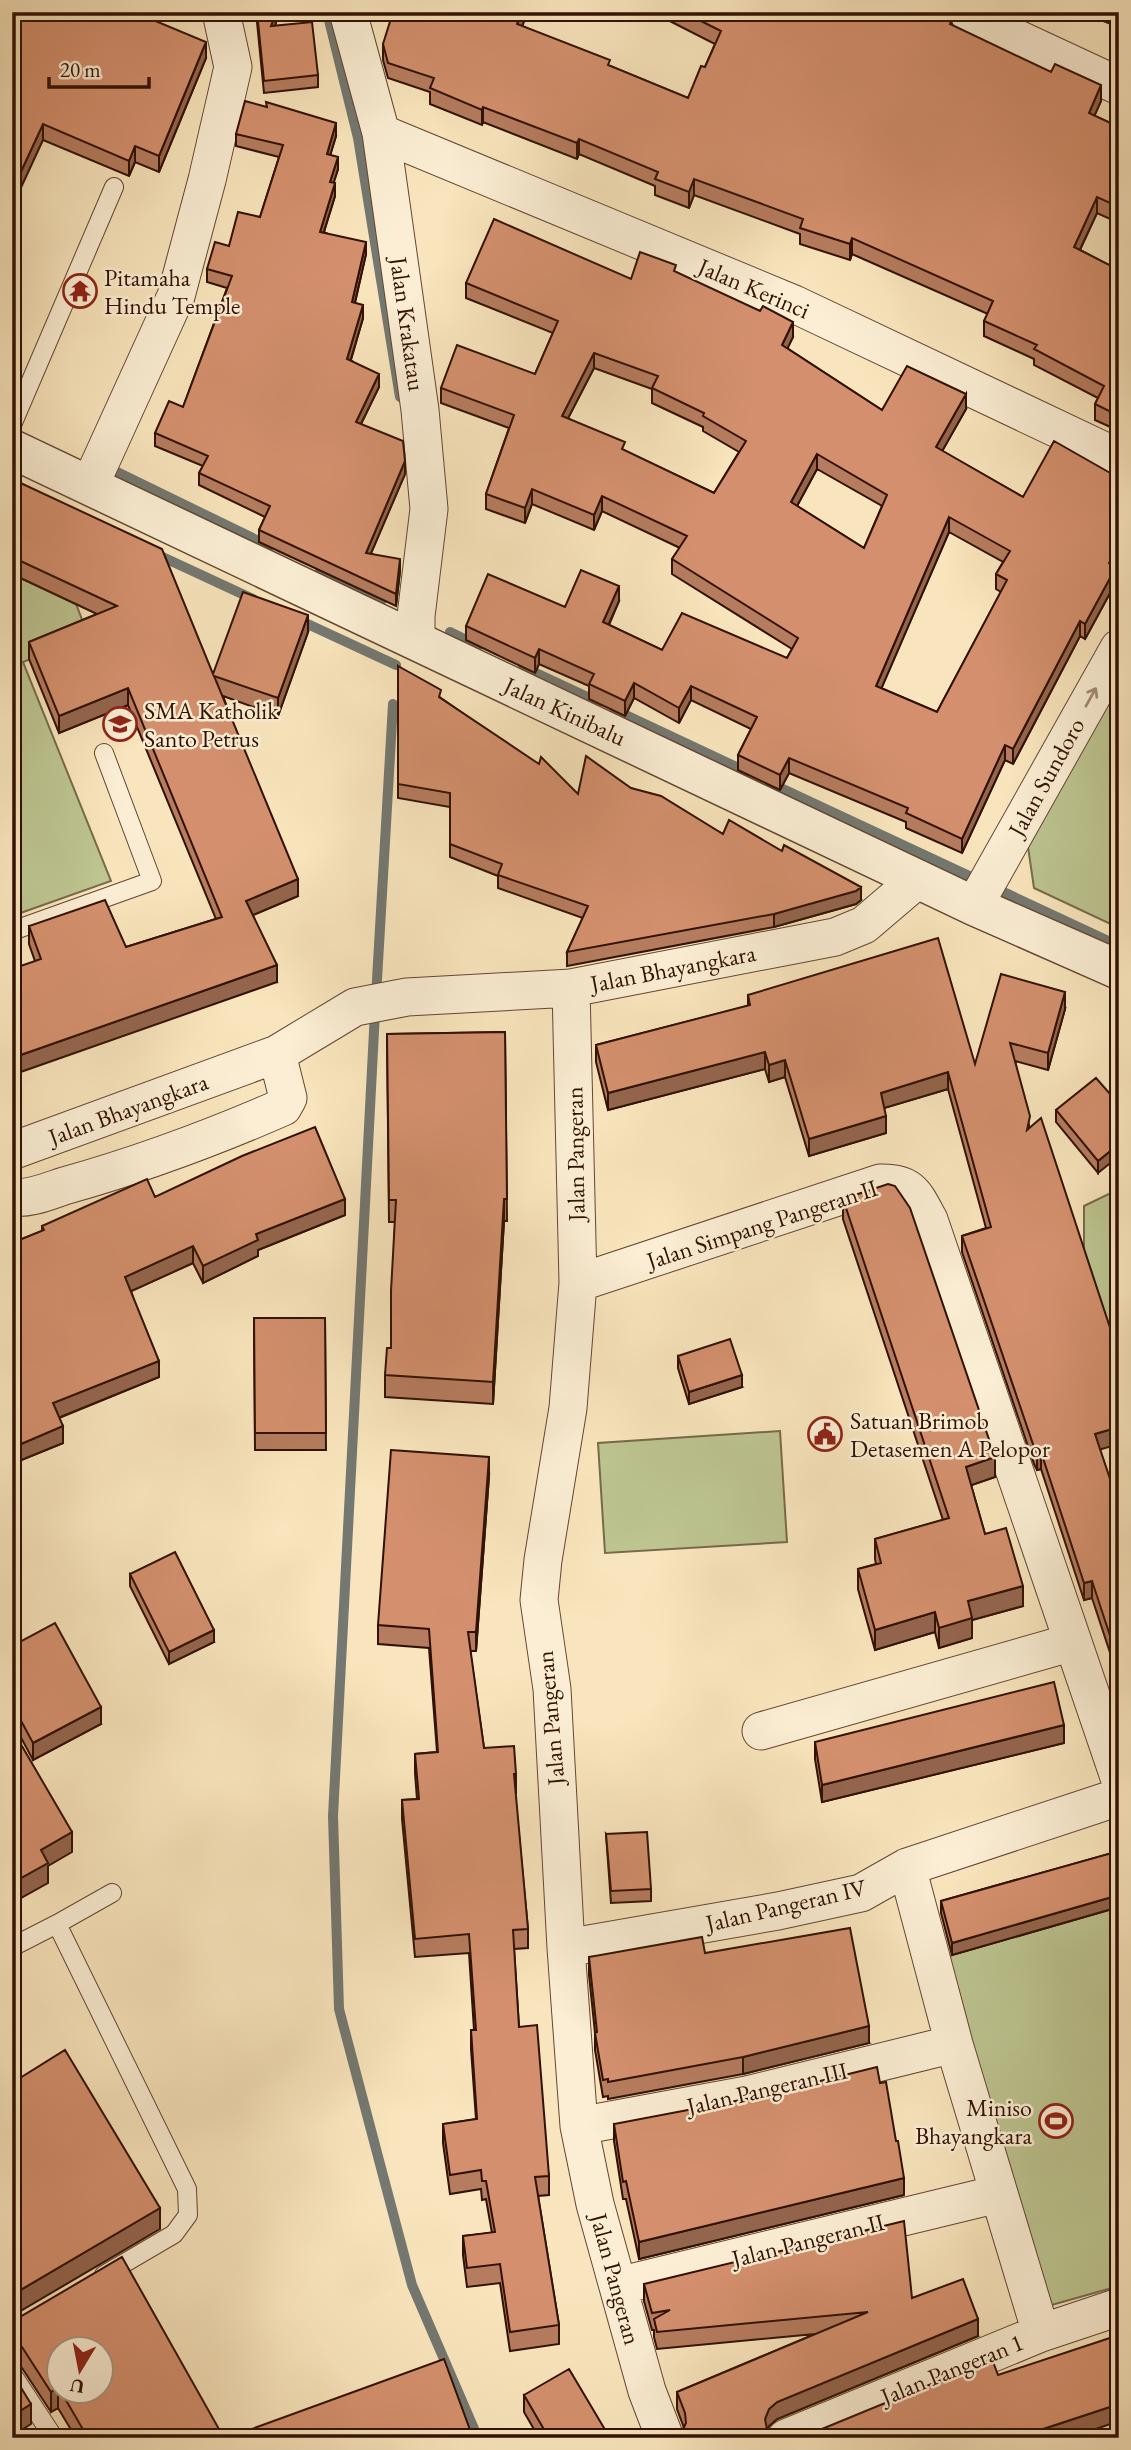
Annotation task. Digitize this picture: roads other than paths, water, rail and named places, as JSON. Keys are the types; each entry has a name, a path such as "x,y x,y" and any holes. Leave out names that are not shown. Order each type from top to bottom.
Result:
{"street":[{"path":"90,485 176,296 233,67 221,12"},
{"name":"Jalan Krakatau","path":"348,12 382,133 419,410 429,509 416,616 416,640"},
{"path":"960,12 1119,86"},
{"name":"Jalan Kerinci","path":"382,133 794,304 1119,458"},
{"name":"Jalan Kinibalu","path":"12,449 974,906 1119,970"},
{"name":"Jalan Sundoro","path":"974,906 1119,648"},
{"name":"Jalan Bhayangkara","path":"12,1151 277,1054 355,1007 407,998 571,988 835,937 864,925 918,879"},
{"name":"Jalan Pangeran","path":"571,988 578,1283 568,1408 539,1600 552,1689 579,2126 595,2204 647,2391 664,2438"},
{"path":"12,1197 26,1197 81,1182 200,1143 283,1107 288,1098 277,1054"},
{"name":"Jalan Simpang Pangeran II","path":"578,1283 880,1183 897,1182 912,1190 929,1220 1119,1777"},
{"path":"761,1731 1073,1642"},
{"name":"Jalan Pangeran IV","path":"566,1948 778,1911 861,1893 907,1867 1119,1797"},
{"path":"907,1867 954,2044 1041,2333"},
{"name":"Jalan Pangeran III","path":"579,2126 747,2095 954,2044"},
{"name":"Jalan Pangeran II","path":"618,2286 998,2194"},
{"name":"Jalan Pangeran 1","path":"786,2438 1041,2333 1119,2307"}],"lane":[{"path":"12,425 114,187"},
{"path":"12,931 152,881 104,753"},
{"path":"12,1947 111,1893"},
{"path":"57,1924 187,2189 188,2215 174,2234 93,2281"},
{"path":"12,2374 54,2438"}],"waterway":[{"path":"327,12 358,138 400,397"},
{"path":"115,471 269,546"},
{"path":"156,554 253,599"},
{"path":"320,570 382,600"},
{"path":"299,620 396,665"},
{"path":"450,632 478,646"},
{"path":"523,667 598,702"},
{"path":"376,997 393,704"},
{"path":"615,710 747,772"},
{"path":"770,783 1119,946"},
{"path":"375,1012 333,1816 339,2009 412,2285 478,2438"}],"place":[{"name":"Pitamaha Hindu Temple","path":"80,291"},
{"name":"SMA Katholik Santo Petrus","path":"120,724"},
{"name":"Satuan Brimob Detasemen A Pelopor","path":"825,1434"},
{"name":"Miniso Bhayangkara","path":"1056,2121"}]}
